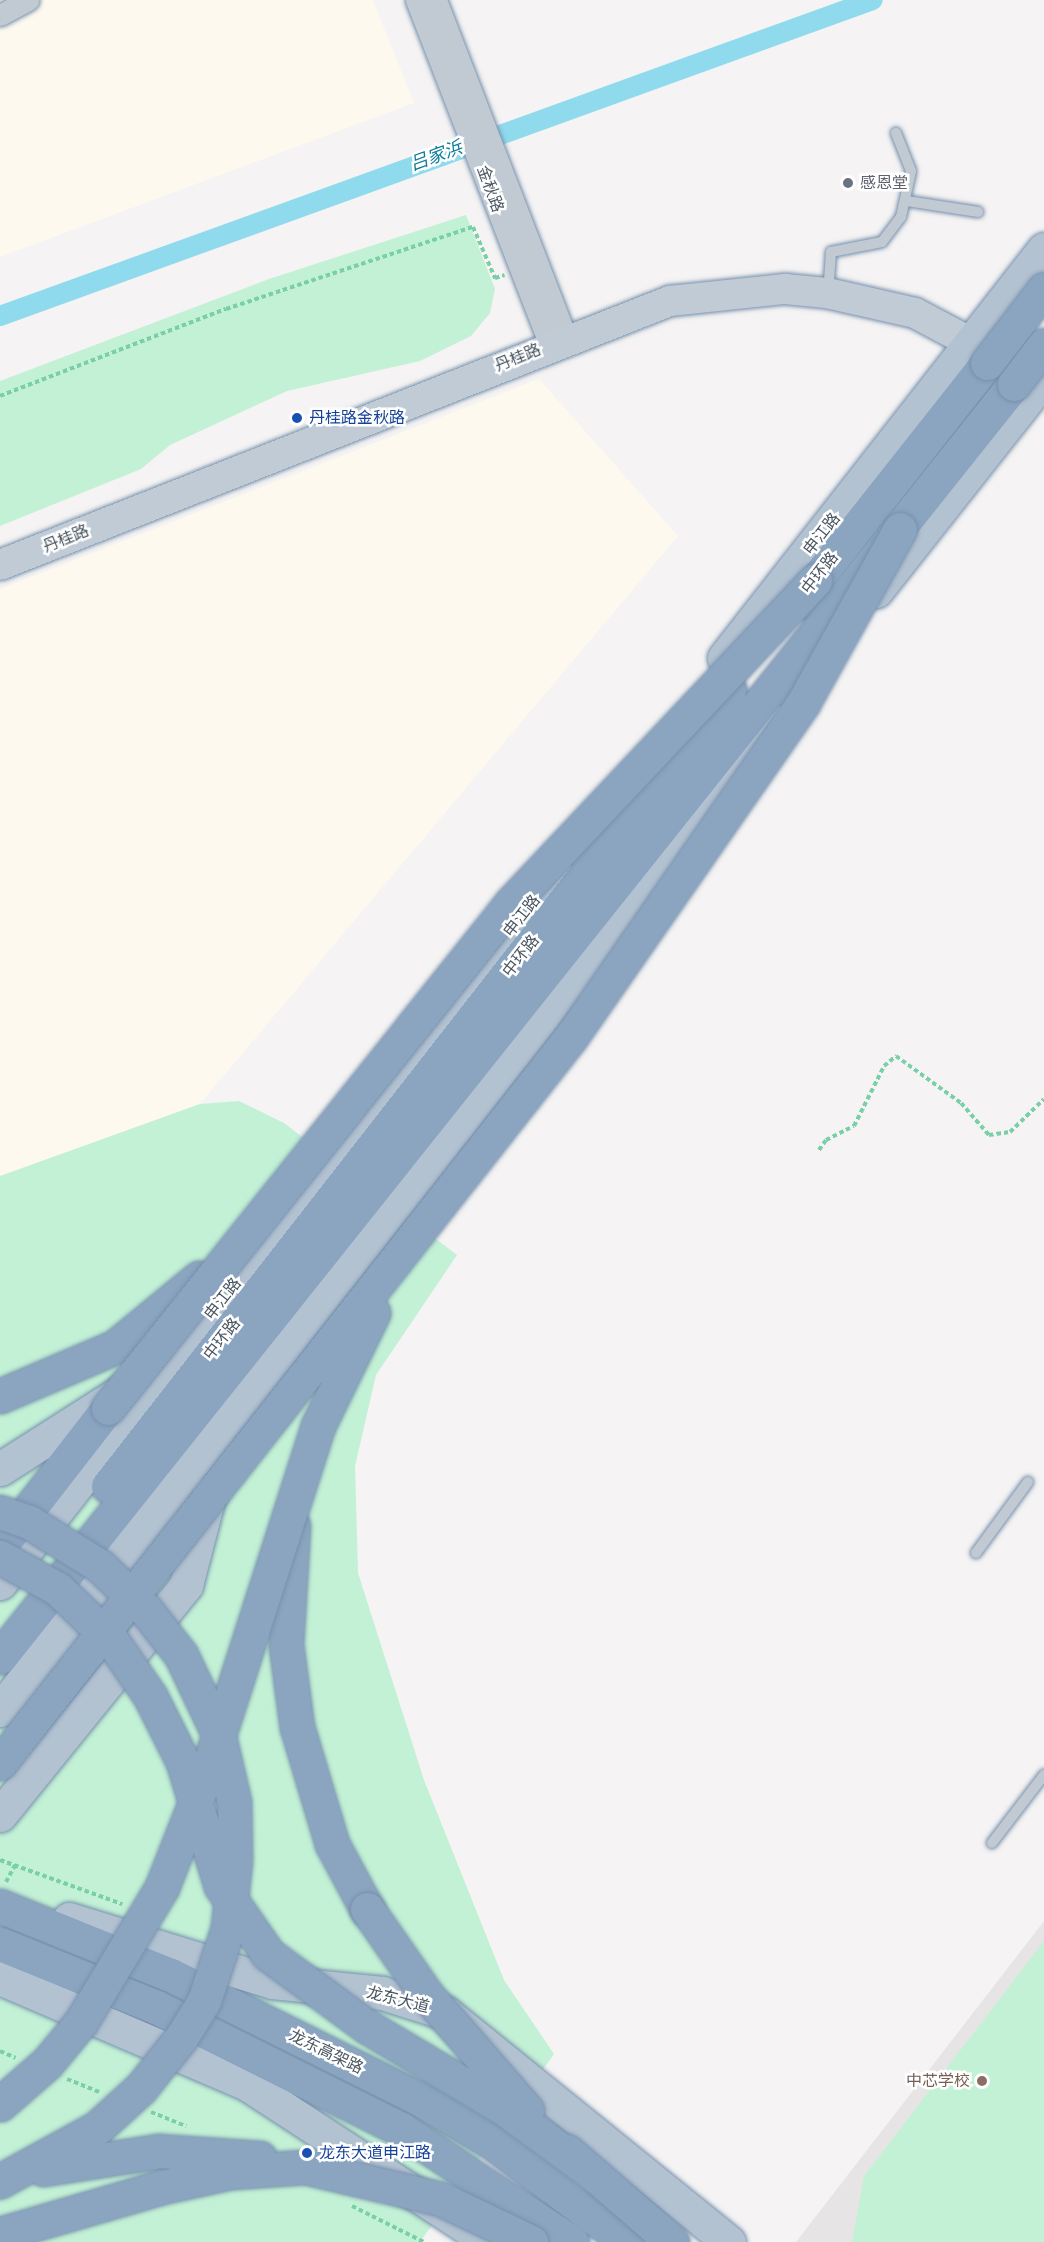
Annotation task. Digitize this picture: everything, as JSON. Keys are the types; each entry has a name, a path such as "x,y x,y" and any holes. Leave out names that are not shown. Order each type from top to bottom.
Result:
{"highway":[{"name":"中环路","path":"0,1624 1044,290"},
{"name":"中环路","path":"0,1657 900,529 1038,378 1044,345"},
{"path":"0,1763 570,1037 803,703 900,529"},
{"path":"0,1547 244,1236 512,902 815,580"},
{"path":"0,2104 47,2063 81,2022 162,1887 205,1778 298,1482 343,1371 422,1228"},
{"path":"0,1396 115,1347 173,1304 244,1236"},
{"path":"298,1482 286,1645 297,1727 333,1844 367,1909 426,1994 583,2166"},
{"path":"0,1512 29,1522 100,1566 145,1609 181,1655 218,1733 234,1802 235,1860 228,1928 204,2001 181,2038 141,2088 98,2128 0,2179"},
{"path":"0,1557 57,1589 112,1641 150,1696 183,1762 221,1886 268,1954 366,2026 502,2107 583,2166 672,2242"},
{"name":"龙东高架路","path":"0,1906 171,1975 418,2098 490,2141 627,2242"},
{"path":"0,1944 156,2007 401,2129 572,2242"},
{"path":"0,2179 159,2151 234,2153 441,2199 531,2242"},
{"path":"0,2234 174,2185 231,2172 305,2167"}],"main road":[{"name":"申江路","path":"0,1583 1044,249"},
{"path":"0,1710 268,1363 1038,378"},
{"path":"0,1815 186,1585 224,1444 234,1416 268,1363"},
{"path":"0,1469 79,1415 171,1364"},
{"name":"龙东大道","path":"0,1894 166,1952 272,1982 382,1993 446,2013 729,2242"},
{"path":"0,1978 247,2084 489,2242"}],"street":[{"path":"0,15 28,0"},
{"name":"金秋路","path":"416,0 455,70"},
{"name":"金秋路","path":"436,0 455,70 557,337"},
{"name":"金秋路","path":"505,205 519,269 557,337"},
{"name":"丹桂路","path":"0,565 557,337 634,302 702,284 741,278 829,281 909,298 1038,378"},
{"name":"丹桂路","path":"0,554 557,337 670,301 786,289 903,309 975,338"}],"lane":[{"path":"829,281 831,252 882,242 907,201 911,171 896,133"},
{"path":"907,201 978,212"},
{"path":"976,1553 1028,1482"},
{"path":"992,1843 1044,1774"}],"path":[{"path":"0,396 226,309 473,227 495,278 519,269"},
{"path":"819,1150 826,1140 854,1126 884,1065 896,1056 961,1103 989,1135 1010,1132 1044,1099"}],"shaded area":[{"path":"0,0 373,0 414,103 0,257"},
{"path":"539,379 678,536 200,1104 0,1176 0,589"},
{"name":"中芯学校","path":"1044,1921 1044,2242 796,2242"}],"green space":[{"path":"466,215 495,289 490,313 471,336 420,361 287,391 170,445 141,469 0,526 0,381 269,279"},
{"path":"239,1101 284,1123 457,1255 376,1375 355,1466 358,1573 424,1780 504,1980 554,2054 420,2242 0,2242 0,1176 200,1104"},
{"name":"中芯学校","path":"1044,1941 1044,2242 852,2242 864,2176"}],"waterway":[{"name":"吕家浜","path":"0,316 873,0"}],"place":[{"name":"感恩堂","path":"848,183"},
{"name":"丹桂路金秋路","path":"297,418"},
{"name":"中芯学校","path":"982,2081"},
{"name":"龙东大道申江路","path":"307,2153"}]}
